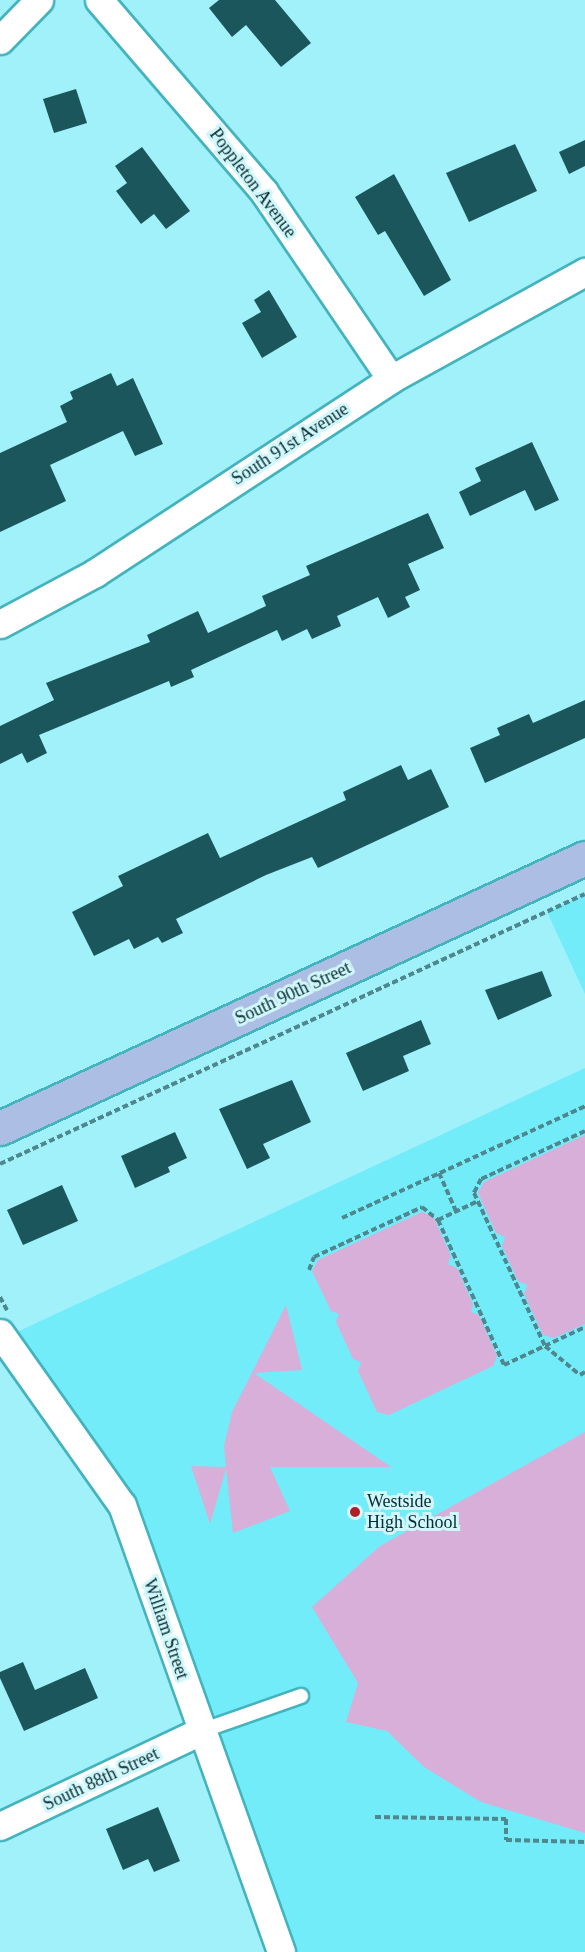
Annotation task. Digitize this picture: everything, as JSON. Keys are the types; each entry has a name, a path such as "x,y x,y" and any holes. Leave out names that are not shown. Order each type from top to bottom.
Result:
{"main road":[{"name":"South 90th Street","path":"0,1128 585,858"}],"street":[{"path":"0,40 39,0"},
{"name":"Poppleton Avenue","path":"106,2 264,192 391,379"},
{"name":"South 91st Avenue","path":"0,624 95,573 391,379 585,272"},
{"name":"William Street","path":"0,1333 122,1505 281,1952"},
{"name":"South 88th Street","path":"0,1826 201,1731"}],"lane":[{"path":"201,1731 301,1696"}],"path":[{"path":"0,1164 585,894"},
{"path":"342,1218 585,1106"},
{"path":"585,1131 481,1179 474,1193 545,1346 580,1375 585,1372"},
{"path":"439,1173 456,1211"},
{"path":"438,1220 478,1201"},
{"path":"309,1270 314,1257 422,1207 438,1220 504,1365 585,1327"},
{"path":"375,1817 506,1819 506,1840 585,1842"}],"shaded area":[{"path":"585,894 585,994 547,912"},
{"name":"Westside High School","path":"585,1068 585,1952 281,1952 143,1562 4,1338"},
{"path":"585,1135 585,1324 554,1338 543,1335 524,1294 527,1285 518,1281 502,1246 505,1237 496,1233 478,1193 484,1182"},
{"path":"422,1212 433,1216 451,1256 448,1264 457,1268 473,1304 471,1312 479,1315 497,1356 493,1366 389,1415 377,1412 358,1371 361,1362 353,1359 336,1322 339,1314 331,1311 312,1271 318,1260"},
{"path":"286,1305 302,1370 254,1373 391,1467 270,1467 290,1511 233,1533 226,1469 210,1524 191,1466 226,1467 224,1446 232,1412"},
{"path":"585,1432 585,1833 481,1802 424,1767 387,1731 346,1722 358,1683 312,1607 380,1546"}],"building":[{"path":"219,0 275,0 311,43 281,67 246,25 232,37 209,8"},
{"path":"76,89 87,123 54,133 43,99"},
{"path":"585,140 585,166 569,174 559,152"},
{"path":"515,144 537,191 469,222 446,173"},
{"path":"142,147 190,211 166,229 154,214 141,224 116,191 127,183 115,166"},
{"path":"394,174 451,280 424,296 385,231 378,235 355,197"},
{"path":"269,290 297,337 262,358 242,323 261,312 254,300"},
{"path":"111,373 117,386 133,378 163,444 135,456 123,431 50,465 66,501 0,532 0,453 67,422 60,406 73,399 70,392"},
{"path":"532,442 559,500 535,511 525,490 470,516 459,492 481,481 475,468"},
{"path":"428,513 444,548 408,564 420,590 405,597 410,607 388,618 378,597 337,616 341,626 312,639 307,629 282,641 277,630 191,670 194,677 171,687 169,681 39,735 47,753 27,763 22,753 0,764 0,726 54,700 46,683 150,642 147,635 198,611 208,633 266,606 262,596 310,575 306,566"},
{"path":"585,700 585,738 485,783 470,748 500,735 497,728 529,714 533,723"},
{"path":"401,765 408,780 431,769 449,807 318,868 312,857 266,875 176,919 183,933 162,943 158,937 134,949 129,939 94,956 72,912 123,886 118,876 208,833 220,858 346,800 343,792"},
{"path":"542,971 552,996 498,1020 485,990"},
{"path":"421,1020 431,1044 403,1056 409,1071 363,1091 346,1053"},
{"path":"292,1080 311,1122 263,1144 270,1158 247,1169 219,1109"},
{"path":"175,1132 187,1158 168,1167 170,1172 135,1188 121,1156"},
{"path":"62,1185 78,1221 23,1245 7,1210"},
{"path":"23,1662 35,1690 85,1668 98,1698 24,1731 0,1678 0,1672"},
{"path":"158,1807 180,1861 154,1872 148,1859 123,1870 106,1829"}],"place":[{"name":"Westside High School","path":"355,1512"}]}
